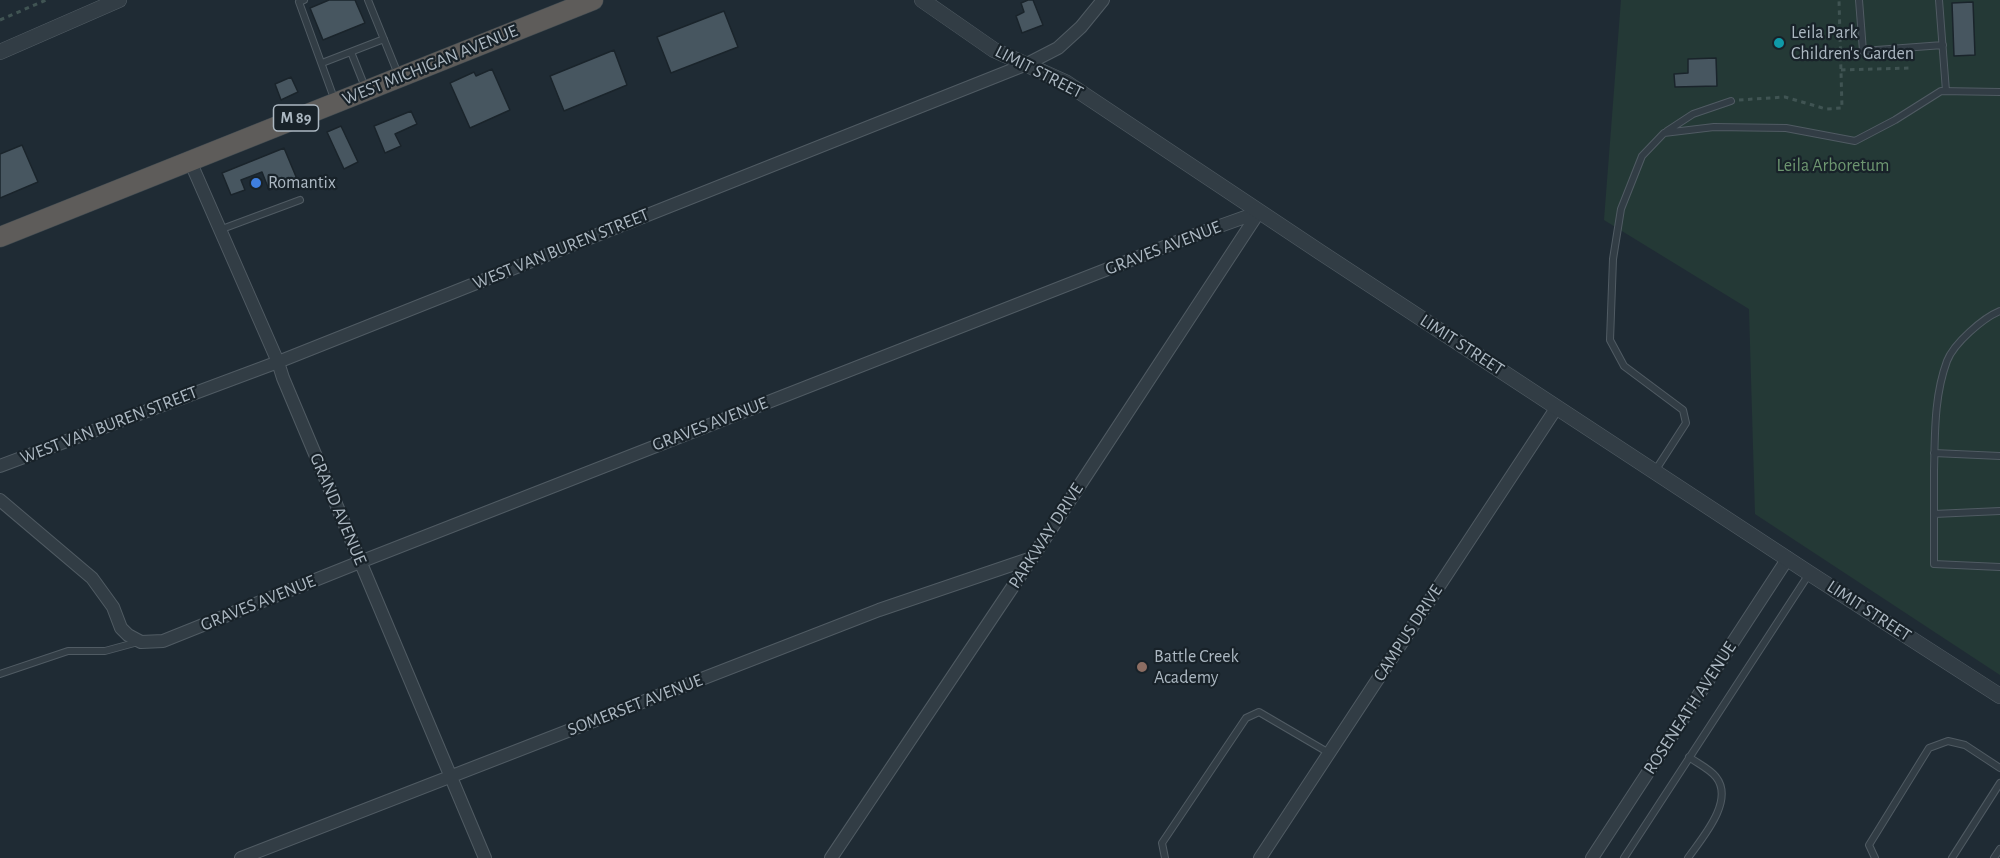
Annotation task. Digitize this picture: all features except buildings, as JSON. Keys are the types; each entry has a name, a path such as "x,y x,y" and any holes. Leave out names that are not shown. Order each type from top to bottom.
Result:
{"highway":[{"name":"WEST MICHIGAN AVENUE","path":"0,237 593,0"}],"street":[{"path":"0,52 119,0"},
{"name":"LIMIT STREET","path":"922,0 994,50 1065,82 1259,212 2000,696"},
{"name":"WEST VAN BUREN STREET","path":"0,466 278,362 1027,63 1058,48 1081,27 1103,0"},
{"name":"GRAND AVENUE","path":"190,161 278,362 485,858"},
{"name":"PARKWAY DRIVE","path":"831,858 1032,558 1259,212"},
{"name":"GRAVES AVENUE","path":"141,642 163,641 360,561 1191,236 1259,212"},
{"name":"CAMPUS DRIVE","path":"1260,858 1557,407"},
{"path":"0,500 92,578 113,608 121,628 141,642"},
{"name":"SOMERSET AVENUE","path":"241,858 879,610 1032,558"},
{"name":"ROSENEATH AVENUE","path":"1592,858 1788,558"}],"lane":[{"path":"304,0 299,2 336,102"},
{"path":"368,0 399,77"},
{"path":"1859,0 1863,51 1943,45"},
{"path":"1939,0 1946,91"},
{"path":"322,63 384,39"},
{"path":"351,52 366,90"},
{"path":"1664,133 1714,127 1786,128 1855,141 1895,120 1941,91 2000,92"},
{"path":"1655,471 1686,423 1683,410 1624,366 1610,340 1613,259 1621,209 1642,156 1664,133 1693,114 1731,101"},
{"path":"222,230 300,200"},
{"path":"2000,311 1990,315 1968,334 1948,358 1940,384 1935,423 1934,514 1934,564 2000,567"},
{"path":"1935,453 2000,456"},
{"path":"1934,514 2000,511"},
{"path":"1623,858 1809,573"},
{"path":"0,674 68,651 105,651 141,642"},
{"path":"1165,858 1162,843 1246,718 1259,712 1329,753"},
{"path":"1875,858 1869,845 1929,748 1948,741 1965,745 2000,768"},
{"path":"1688,858 1720,812 1722,795 1717,777 1689,758"},
{"path":"1952,858 2000,783"},
{"path":"1995,858 2000,849"}],"path":[{"path":"0,20 46,0"},
{"path":"1731,101 1785,97 1826,109 1842,108 1839,0"},
{"path":"1841,70 1910,68"}],"green space":[{"name":"Leila Arboretum","path":"1621,0 2000,0 2000,675 1755,514 1749,309 1604,220"}],"place":[{"name":"Leila Park Children's Garden","path":"1779,43"},
{"name":"Romantix","path":"256,183"},
{"name":"Battle Creek Academy","path":"1142,667"}]}
